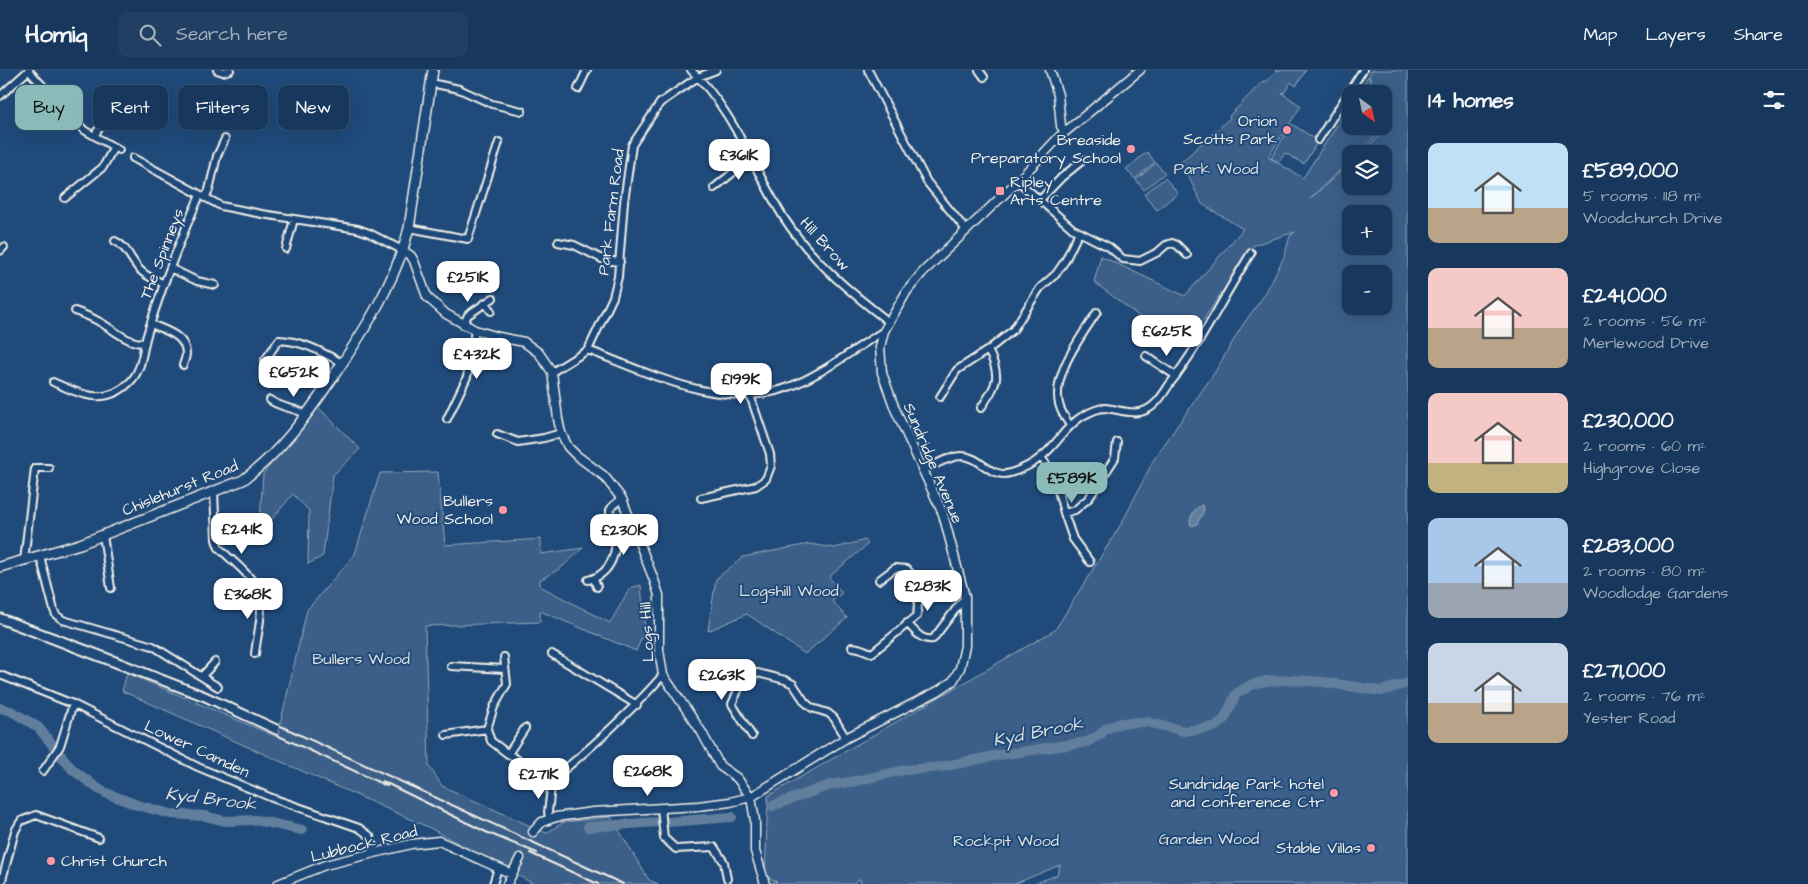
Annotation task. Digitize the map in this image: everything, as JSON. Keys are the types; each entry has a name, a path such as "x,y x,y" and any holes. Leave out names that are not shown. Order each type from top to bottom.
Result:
{"main road":[{"name":"Chislehurst Road","path":"0,567 103,535 243,480 258,469 288,438 342,363 390,282 404,251 410,228 433,70"}],"street":[{"path":"0,96 28,70 84,130 117,148 103,166 65,198"},
{"path":"217,70 223,72 230,70"},
{"path":"578,90 587,70"},
{"name":"Hill Brow","path":"690,70 698,77 731,121 783,217 799,239 839,281 889,322"},
{"name":"Park Farm Road","path":"588,350 614,297 620,262 624,202 632,145 660,103 698,77 716,70"},
{"path":"868,70 927,182 966,230"},
{"path":"979,70 984,77"},
{"path":"1050,70 1058,95 1061,126 1065,132"},
{"name":"Sundridge Avenue","path":"549,818 592,812 714,804 751,797 846,738 938,691 953,681 960,668 965,646 965,597 943,514 891,399 882,373 880,347 884,331 907,291 922,273 1018,181 1052,144 1140,70"},
{"path":"1318,140 1363,70"},
{"path":"431,84 459,89 492,104 522,111"},
{"path":"95,135 97,130"},
{"name":"The Spinneys","path":"53,382 86,396 96,397 116,392 134,378 143,357 145,343 170,268 202,196 209,190 217,156 225,139"},
{"path":"410,228 468,239 499,142"},
{"path":"133,158 202,196 231,209 358,229 404,251"},
{"path":"714,188 751,158"},
{"path":"1040,200 1062,177 1083,160"},
{"path":"1018,181 1073,229 1109,247 1124,259 1140,261 1172,243 1177,245 1187,255"},
{"path":"286,248 294,219"},
{"path":"940,397 957,370 988,350 1013,330 1040,288 1056,274 1066,261 1079,232"},
{"path":"115,241 121,244 134,264 144,274 164,284"},
{"path":"558,242 574,245 604,260 620,262"},
{"name":"Logs Hill","path":"404,251 414,261 421,283 431,302 463,325 499,338 524,342 539,353 552,372 558,419 568,447 604,476 622,499 633,524 642,553 659,595 659,650 663,675 700,731 720,766 737,778 751,797"},
{"path":"923,470 948,459 965,456 980,463 990,471 998,474 1008,474 1041,457 1070,425 1090,412 1103,408 1134,412 1146,410 1154,404 1198,346 1222,299 1250,253"},
{"path":"170,268 197,281 215,285"},
{"path":"463,325 468,315 493,298"},
{"path":"485,303 491,311"},
{"path":"75,311 96,320 131,341 145,343"},
{"path":"1070,425 1059,406 1059,386 1064,368 1074,346 1097,312"},
{"name":"The Spinneys","path":"151,324 174,334 181,341 186,354 183,366"},
{"path":"447,419 467,377 475,330"},
{"path":"552,372 588,350 676,384 709,392 750,395 769,393 804,380 884,331"},
{"path":"870,339 880,347"},
{"path":"265,360 279,340 294,341 322,352 342,363"},
{"path":"981,408 995,387 995,364 988,350"},
{"path":"1146,356 1176,376"},
{"path":"701,498 756,486 766,479 771,466 770,454 750,395"},
{"path":"270,400 277,405 297,409 306,414"},
{"path":"497,434 518,442 562,433"},
{"path":"1064,513 1075,510 1089,498 1115,458 1117,442"},
{"path":"1041,457 1054,476 1073,538 1090,562"},
{"path":"24,561 34,468 49,468"},
{"path":"214,491 216,540 220,548 255,584 260,596 255,654"},
{"path":"597,587 591,580 605,572 612,561 614,533 610,512 611,507 622,499"},
{"path":"103,535 112,588"},
{"path":"40,556 54,610 59,618 85,627 139,640 153,646 218,687"},
{"path":"852,647 861,648 872,653 917,616 919,592 915,579 907,569 895,568 879,580"},
{"path":"907,623 927,640 933,639 965,597"},
{"path":"552,654 637,705"},
{"path":"504,657 507,684 494,707 486,729 491,741 508,754 552,780"},
{"path":"202,676 215,662"},
{"path":"451,666 506,669"},
{"path":"752,736 732,704 747,677 753,673 758,673 793,684 805,702 812,708 828,713 834,718 846,738"},
{"name":"Lower Camden","path":"0,675 73,704 198,766 272,798 359,828 370,836 375,852"},
{"path":"533,832 542,822 549,818 552,780 598,742 637,705 663,675"},
{"path":"43,771 60,746 73,704"},
{"path":"508,754 524,728"},
{"path":"446,734 486,729"},
{"path":"751,797 755,821 755,851 765,884"},
{"path":"661,808 664,838 676,849 714,847 724,862 727,879"},
{"path":"1,884 15,831 20,821 36,815 99,838"},
{"name":"Lubbock Road","path":"278,884 325,865 411,844 439,841 512,874"},
{"path":"507,884 520,858"},
{"path":"493,884 498,868"}],"green space":[{"path":"1277,70 1306,70 1296,86 1291,82 1285,92 1282,93 1301,106 1268,157 1303,178 1342,117 1342,135 1377,135 1366,145 1342,145 1342,168 1310,199 1342,170 1342,195 1392,195 1392,145 1370,145 1380,135 1392,135 1392,85 1373,85 1369,74 1372,70 1408,70 1408,884 1033,884 1057,875 1060,865 1014,884 861,884 860,879 853,884 770,884 777,882 765,876 768,796 1055,630 1123,521 1154,459 1215,372 1242,326 1265,294 1284,257 1290,236 1295,232 1254,245 1195,332 1161,333 1094,282 1101,256 1185,296 1243,229 1202,204 1181,162 1230,118 1229,116 1263,81 1266,82"},
{"path":"1368,76 1371,85 1362,85"},
{"path":"1292,124 1318,141 1304,164 1285,153 1279,162 1271,158"},
{"path":"1147,152 1155,162 1135,179 1126,169"},
{"path":"1156,163 1165,173 1144,190 1136,180"},
{"path":"1165,178 1178,193 1157,210 1144,194"},
{"path":"317,406 360,449 333,475 323,556 308,564 309,511 293,494 259,535 263,474"},
{"name":"Bullers Wood","path":"438,472 445,545 541,539 541,554 583,548 561,568 540,580 540,586 610,623 630,588 641,585 645,630 636,651 540,611 540,622 425,626 429,766 442,786 546,833 564,822 611,817 649,880 658,884 534,884 428,827 122,691 127,673 277,737 307,610 355,554 380,473"},
{"name":"Logshill Wood","path":"865,540 868,544 829,577 842,593 832,601 847,618 805,654 747,614 708,631 716,579 743,557 809,544 835,548"}],"shaded area":[{"path":"1202,505 1204,510 1197,524 1192,526 1190,520 1192,515"}],"waterway":[{"name":"Kyd Brook","path":"772,806 830,785 904,770 941,767 999,755 1087,742 1101,734 1105,729 1121,723 1147,722 1184,731 1214,727 1224,720 1236,694 1251,685 1265,681 1323,682 1381,691 1408,683"},
{"name":"Kyd Brook","path":"0,708 11,711 38,727 72,769 106,793 137,805 171,814 205,816 225,821 256,820 302,830"},
{"name":"Kyd Brook","path":"668,822 732,817"},
{"name":"Kyd Brook","path":"588,827 658,822"}],"tunnel":[{"path":"520,858 533,832"}],"railway":[{"path":"0,613 207,692 623,884"},
{"path":"0,624 203,701 387,786"},
{"path":"382,781 486,832 537,853"},
{"path":"530,853 598,884"}],"place":[{"name":"Orion Scotts Park","path":"1287,130"},
{"name":"Breaside Preparatory School","path":"1131,149"},
{"name":"Ripley Arts Centre","path":"1000,191"},
{"name":"Bullers Wood School","path":"503,510"},
{"name":"Sundridge Park hotel and conference Ctr","path":"1334,793"},
{"name":"Stable Villas","path":"1371,848"},
{"name":"Christ Church","path":"51,861"}],"park label":[{"name":"Park Wood","path":"1216,169"},
{"name":"Garden Wood","path":"1209,839"},
{"name":"Rockpit Wood","path":"1006,841"}]}
